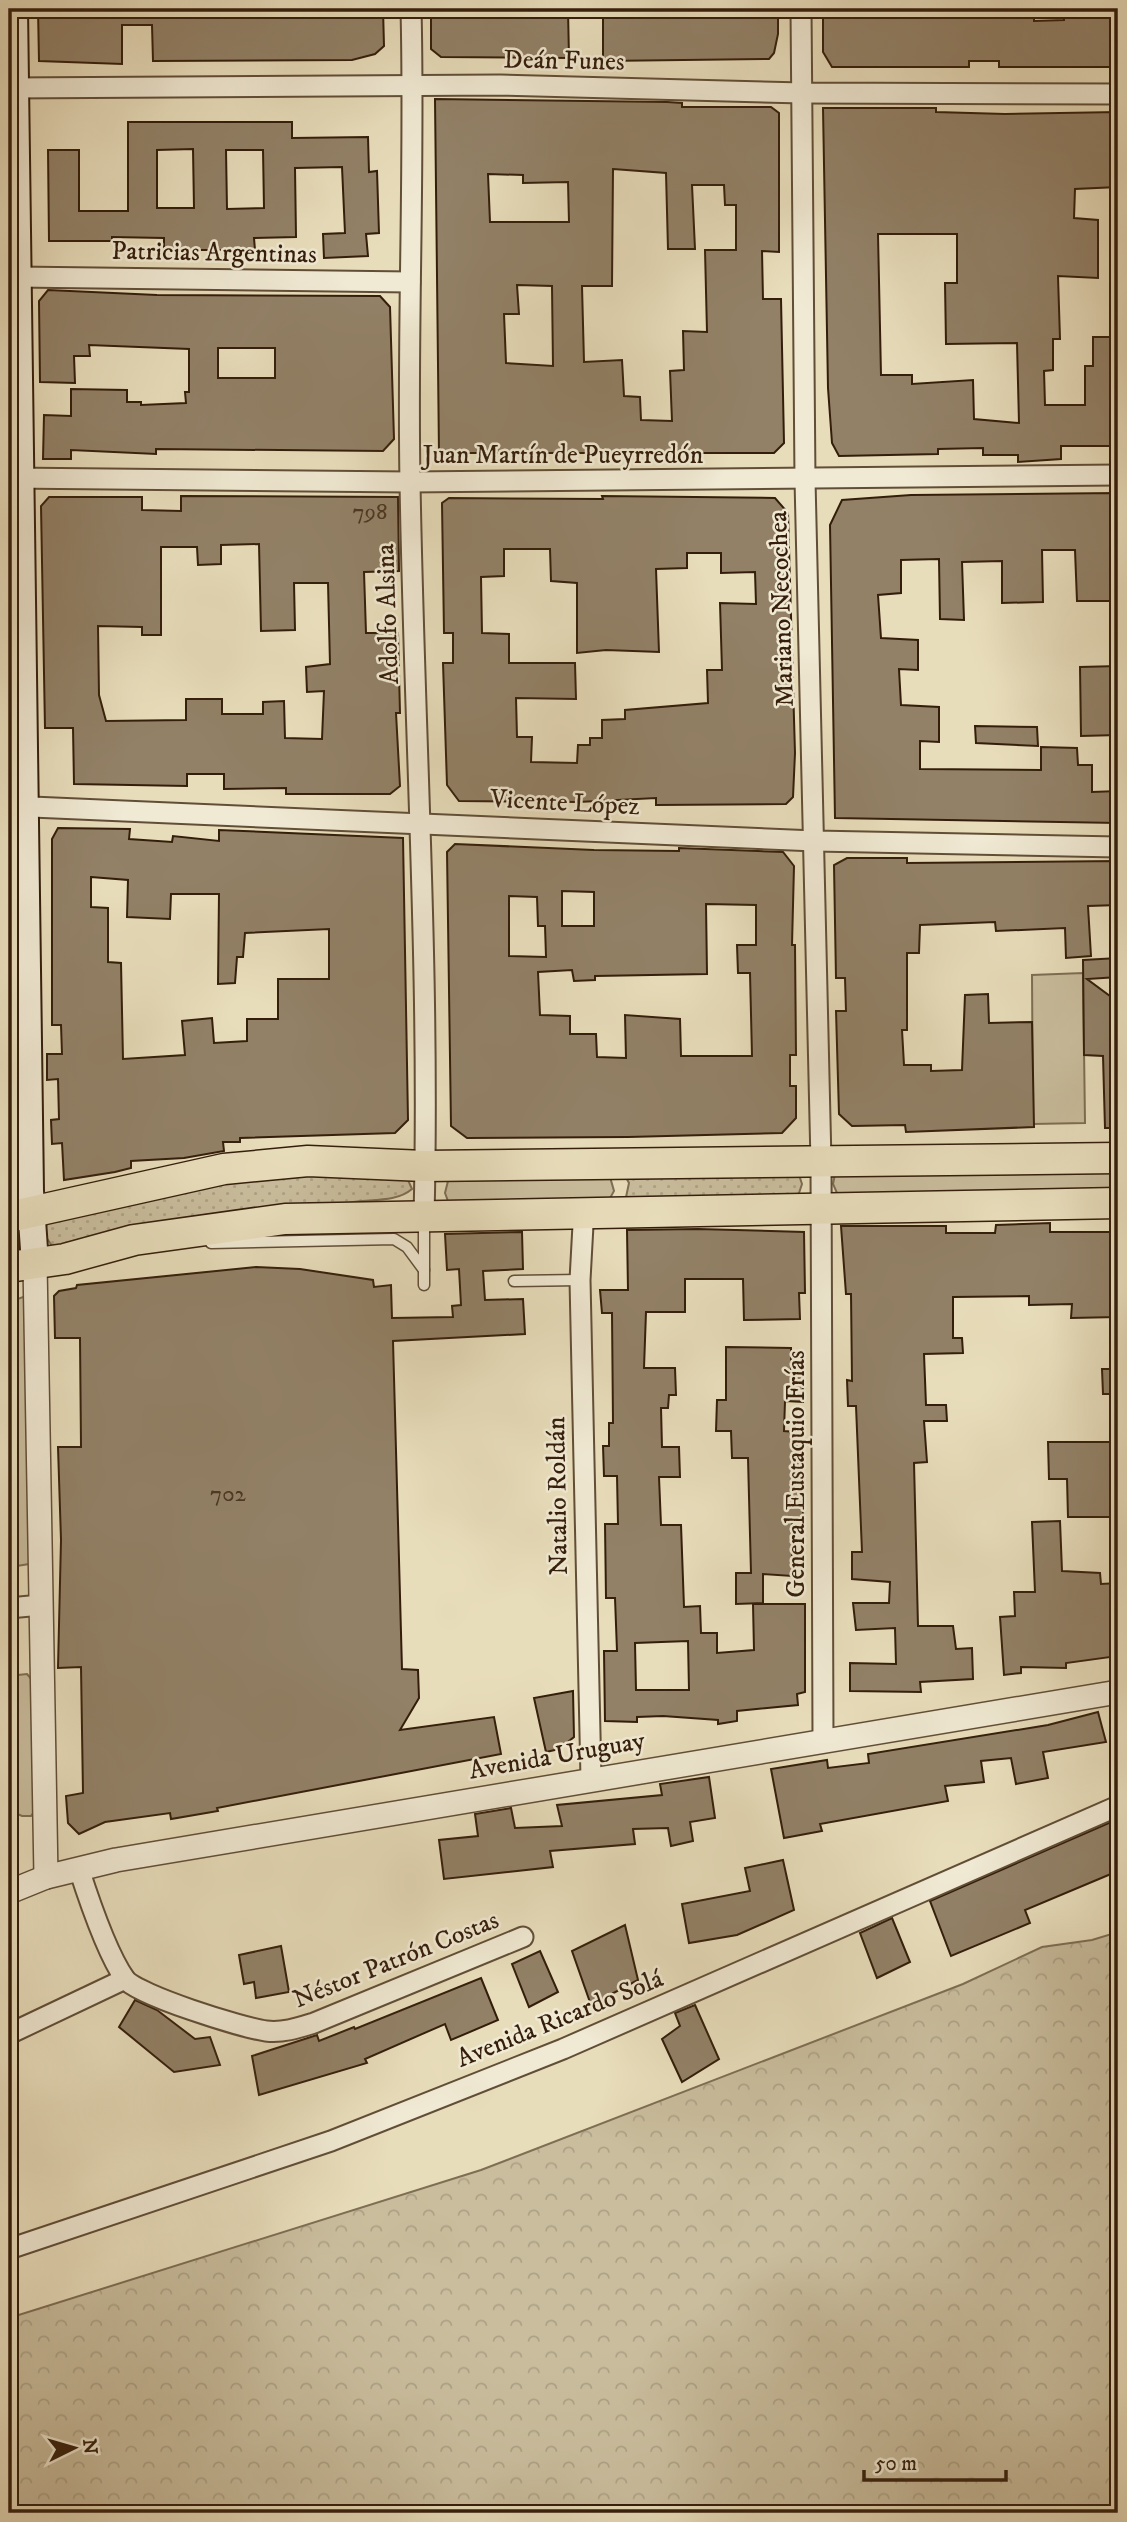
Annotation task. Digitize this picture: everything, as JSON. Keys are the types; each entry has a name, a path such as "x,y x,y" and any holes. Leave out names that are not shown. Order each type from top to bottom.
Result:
{"main road":[{"path":"14,9 12,88 17,277 14,479 22,1265 65,1259 134,1240 234,1224 302,1230 424,1217 1118,1203"},
{"path":"21,1215 224,1168 308,1161 424,1166 1118,1158"},
{"path":"599,1213 620,1197 621,1176 610,1164"}],"street":[{"name":"Adolfo Alsina","path":"411,9 413,88 410,482 421,823 424,1217"},
{"name":"Mariano Necochea","path":"801,9 805,480 822,1208"},
{"name":"Deán Funes","path":"12,88 413,88 500,85 803,93 1118,94"},
{"name":"Patricias Argentinas","path":"17,277 410,282"},
{"name":"Juan Martín de Pueyrredón","path":"14,479 410,482 1118,475"},
{"name":"Vicente López","path":"18,806 815,841 1118,847"},
{"name":"General Eustaquio Frías","path":"822,1208 822,1741"},
{"name":"Natalio Roldán","path":"591,1779 580,1280 583,1225 599,1213"},
{"path":"22,1265 41,1605 46,1877"},
{"path":"9,1608 41,1605"},
{"name":"Avenida Uruguay","path":"9,1884 79,1869 591,1779 1118,1692"},
{"name":"Avenida Ricardo Solá","path":"9,2249 331,2141 563,2049 1118,1806"},
{"path":"9,2034 125,1979 89,1899 79,1869"},
{"name":"Néstor Patrón Costas","path":"125,1979 149,1995 263,2030 281,2031 314,2023 523,1937"}],"lane":[{"path":"424,1217 425,1285"},
{"path":"197,1244 302,1230 394,1239 407,1247 424,1269"},
{"path":"134,1240 153,1246 176,1247"},
{"path":"514,1281 580,1280"}],"green space":[{"path":"9,824 16,824 22,1186 9,1186"},
{"path":"1083,973 1085,1123 1033,1124 1032,975"},
{"path":"1118,1163 1118,1194 846,1199 837,1193 833,1184 835,1174"},
{"path":"623,1172 799,1175 802,1184 799,1193 790,1199 625,1202 629,1183"},
{"path":"317,1175 408,1180 412,1189 386,1199 64,1246 52,1246 44,1234 47,1223 232,1182"},
{"path":"449,1177 610,1177 614,1191 609,1200 448,1201 445,1193"},
{"path":"23,1297 31,1302 34,1557 29,1564 17,1566 9,1560 9,1302"},
{"path":"27,1674 33,1681 36,1809 31,1816 22,1816 13,1812 11,1683 18,1675"},
{"path":"1118,1932 1118,2513 9,2513 9,2318 481,2170 963,1984 1042,1947 1092,1940"}],"building":[{"path":"38,9 383,9 384,46 375,54 352,60 153,61 152,25 122,25 122,64 39,61"},
{"path":"431,9 568,9 569,58 441,57 431,49"},
{"path":"603,9 715,12 715,9 778,9 778,34 774,53 769,59 603,61"},
{"path":"823,9 1034,9 1034,21 1064,20 1063,9 1118,9 1118,67 999,67 999,61 969,61 969,67 832,67 823,52"},
{"path":"435,99 667,102 682,103 682,107 771,107 779,113 779,252 762,251 763,299 781,299 784,443 774,453 439,453","holes":["613,169 666,173 668,249 695,249 692,185 724,185 725,205 736,205 736,250 705,250 707,332 683,331 684,370 670,371 672,421 641,420 640,397 624,396 622,360 584,362 582,286 612,286","488,174 523,175 523,183 568,182 569,222 490,222","517,285 552,286 553,366 506,363 504,314 519,314"]},
{"path":"823,108 936,108 936,112 1005,114 1118,112 1118,187 1075,189 1074,218 1098,220 1098,278 1058,276 1060,339 1053,339 1053,370 1044,371 1045,405 1085,405 1085,366 1093,366 1093,337 1118,337 1118,446 1061,446 1061,459 1018,462 1018,455 983,455 983,448 938,449 938,454 839,456 832,443 828,388","holes":["878,234 957,234 957,283 945,283 946,344 1017,343 1019,423 974,419 973,380 912,384 912,375 881,375"]},
{"path":"128,122 292,122 292,138 368,137 369,172 377,171 379,233 366,234 368,256 324,258 323,234 345,233 342,167 295,168 296,237 254,238 255,250 164,250 164,238 112,237 112,241 49,241 48,150 79,150 79,211 128,211","holes":["193,149 194,208 157,208 157,150","226,150 263,150 264,208 227,209"]},
{"path":"48,290 157,295 380,296 390,307 394,439 383,451 156,449 156,454 71,450 71,459 43,459 44,415 71,416 71,389 127,390 127,402 141,402 141,405 186,403 185,392 189,392 189,349 89,345 90,356 74,356 75,383 40,382 39,301","holes":["218,348 275,348 275,378 218,378"]},
{"path":"1118,493 1118,572 1111,572 1112,601 1077,601 1075,550 1042,550 1043,602 1002,603 1002,561 962,562 964,620 940,619 939,559 901,560 901,593 878,595 881,638 918,640 918,670 899,669 901,705 939,707 939,742 920,741 920,769 1041,770 1041,747 1077,748 1078,765 1092,765 1092,792 1118,791 1118,823 835,818 830,525 842,500 911,495"},
{"path":"181,496 398,497 399,571 364,572 366,633 398,633 400,713 396,713 400,786 390,794 286,794 286,788 224,789 224,774 187,774 187,786 74,784 73,728 45,728 41,506 49,497 142,497 142,510 181,511","holes":["259,544 261,631 295,630 294,583 328,583 330,664 306,667 307,692 324,691 322,739 285,738 284,701 263,702 263,714 222,714 222,699 186,699 186,720 106,721 99,695 98,626 142,627 142,635 161,635 161,547 197,547 198,565 221,564 221,545"]},
{"path":"602,496 775,498 788,513 795,753 793,797 786,804 656,805 656,798 578,802 459,801 447,785 443,663 453,663 453,633 444,633 442,503 449,498 603,499","holes":["504,549 550,549 551,581 577,583 577,653 606,650 659,652 656,569 687,568 687,553 721,553 721,573 755,572 756,604 720,603 722,670 707,670 708,703 625,710 625,719 602,720 602,738 590,738 590,745 578,745 577,763 531,762 532,737 517,737 516,698 576,699 575,663 509,663 509,634 482,633 481,577 504,576"]},
{"path":"1118,666 1118,735 1081,736 1080,667"},
{"path":"975,726 1037,727 1038,746 976,743"},
{"path":"58,828 130,829 129,839 172,842 173,836 219,841 219,830 403,838 408,1120 395,1133 240,1138 240,1142 223,1142 224,1151 184,1158 131,1161 131,1168 64,1180 62,1143 52,1144 51,1120 59,1119 58,1079 47,1080 47,1054 62,1054 61,1025 52,1025 52,839","holes":["91,877 128,880 127,917 170,919 171,894 219,894 218,984 235,983 237,957 243,957 245,933 329,929 329,979 278,979 278,1019 247,1019 247,1041 214,1043 212,1018 182,1021 185,1055 123,1059 121,963 108,962 108,908 91,907"]},
{"path":"455,844 594,850 679,851 679,848 783,852 794,866 792,945 795,945 796,1055 790,1055 790,1086 796,1086 796,1118 782,1133 628,1137 467,1138 451,1126 447,852","holes":["562,891 594,892 594,926 562,926","509,896 537,897 538,926 545,926 546,957 509,956","706,904 756,905 756,945 737,945 738,973 750,973 752,1056 681,1056 680,1019 625,1015 626,1058 597,1057 596,1034 570,1034 570,1016 540,1015 538,972 572,970 574,981 595,980 595,976 707,974"]},
{"path":"847,858 907,858 907,863 1118,861 1118,905 1088,906 1091,956 1066,958 1065,928 996,931 995,922 920,925 919,953 907,953 907,1030 902,1030 904,1065 931,1065 931,1071 962,1070 965,995 988,994 989,1023 1032,1022 1034,1127 906,1132 905,1125 852,1126 839,1114 836,1011 846,1011 845,978 836,978 834,865"},
{"path":"1118,958 1118,977 1087,979 1118,1002 1118,1128 1105,1128 1103,1056 1084,1055 1083,960"},
{"path":"1050,1223 1050,1232 1118,1232 1118,1317 1071,1318 1072,1304 1029,1305 1029,1296 953,1297 953,1338 962,1338 963,1353 924,1354 926,1405 946,1405 947,1421 924,1421 927,1462 914,1463 918,1626 953,1626 956,1649 972,1648 973,1679 920,1682 921,1692 850,1691 850,1663 896,1664 895,1628 856,1630 853,1603 889,1603 890,1582 852,1579 852,1552 862,1552 856,1406 848,1406 847,1380 852,1381 851,1294 846,1294 841,1226 946,1226 946,1233 995,1233 996,1225"},
{"path":"627,1230 804,1232 805,1293 799,1293 800,1319 744,1320 743,1279 685,1279 685,1312 646,1312 644,1368 675,1368 676,1395 669,1395 668,1408 661,1408 662,1447 679,1447 680,1477 659,1477 661,1525 681,1525 684,1607 700,1606 701,1633 717,1633 717,1653 754,1650 753,1604 805,1604 805,1692 797,1694 798,1705 737,1711 737,1721 718,1724 718,1720 663,1716 637,1717 637,1722 605,1721 604,1651 617,1651 615,1598 606,1598 605,1524 618,1524 617,1476 604,1476 603,1446 609,1446 609,1423 613,1423 612,1313 602,1313 600,1290 628,1290","holes":["688,1641 689,1690 636,1690 635,1643"]},
{"path":"522,1232 523,1269 483,1271 485,1300 523,1299 525,1334 393,1341 402,1669 418,1670 419,1698 400,1730 494,1717 501,1754 217,1808 218,1811 171,1819 170,1813 105,1822 79,1834 68,1823 66,1796 83,1793 81,1667 58,1668 61,1540 58,1447 81,1447 80,1338 55,1338 54,1296 59,1291 76,1288 77,1285 256,1267 300,1269 373,1280 374,1287 391,1285 392,1318 453,1317 452,1306 461,1305 459,1269 447,1270 445,1234"},
{"path":"726,1347 791,1348 791,1375 803,1375 803,1402 785,1401 784,1431 796,1432 797,1458 802,1458 803,1518 792,1518 792,1576 763,1574 763,1603 736,1604 736,1573 751,1573 748,1458 732,1458 731,1431 716,1431 717,1400 726,1400"},
{"path":"1102,1369 1118,1369 1118,1394 1103,1394"},
{"path":"1048,1442 1118,1442 1118,1517 1068,1517 1067,1479 1049,1479"},
{"path":"1060,1521 1062,1571 1100,1573 1101,1584 1118,1583 1118,1656 1066,1663 1066,1668 1021,1667 1021,1673 1004,1675 1000,1617 1015,1616 1014,1592 1035,1592 1032,1522"},
{"path":"573,1691 574,1737 559,1749 546,1752 534,1698"},
{"path":"1098,1712 1106,1742 1043,1752 1048,1778 1016,1784 1011,1758 981,1761 984,1782 945,1786 948,1801 820,1824 822,1831 784,1838 771,1769 827,1760 828,1768 869,1763 868,1754 1048,1725"},
{"path":"709,1777 715,1818 690,1822 693,1841 671,1846 668,1828 633,1829 635,1844 550,1851 553,1867 444,1879 439,1840 478,1836 475,1814 511,1808 515,1828 562,1826 557,1805 662,1795 660,1784"},
{"path":"1118,1819 1118,1871 1025,1910 1030,1923 951,1956 930,1901"},
{"path":"783,1860 794,1910 737,1935 689,1943 682,1904 750,1891 745,1868"},
{"path":"892,1918 910,1962 877,1978 860,1933"},
{"path":"625,1925 638,1980 591,2005 572,1951"},
{"path":"281,1946 289,1992 256,1998 254,1982 244,1984 239,1955"},
{"path":"540,1951 558,1992 529,2007 512,1964"},
{"path":"481,1978 498,2020 451,2040 445,2024 365,2059 367,2063 259,2095 252,2056 317,2035 319,2041 354,2027 355,2029"},
{"path":"135,2000 157,2010 195,2039 210,2037 220,2065 174,2072 119,2027"},
{"path":"695,2005 719,2059 682,2082 662,2039 680,2026 675,2013"}]}
